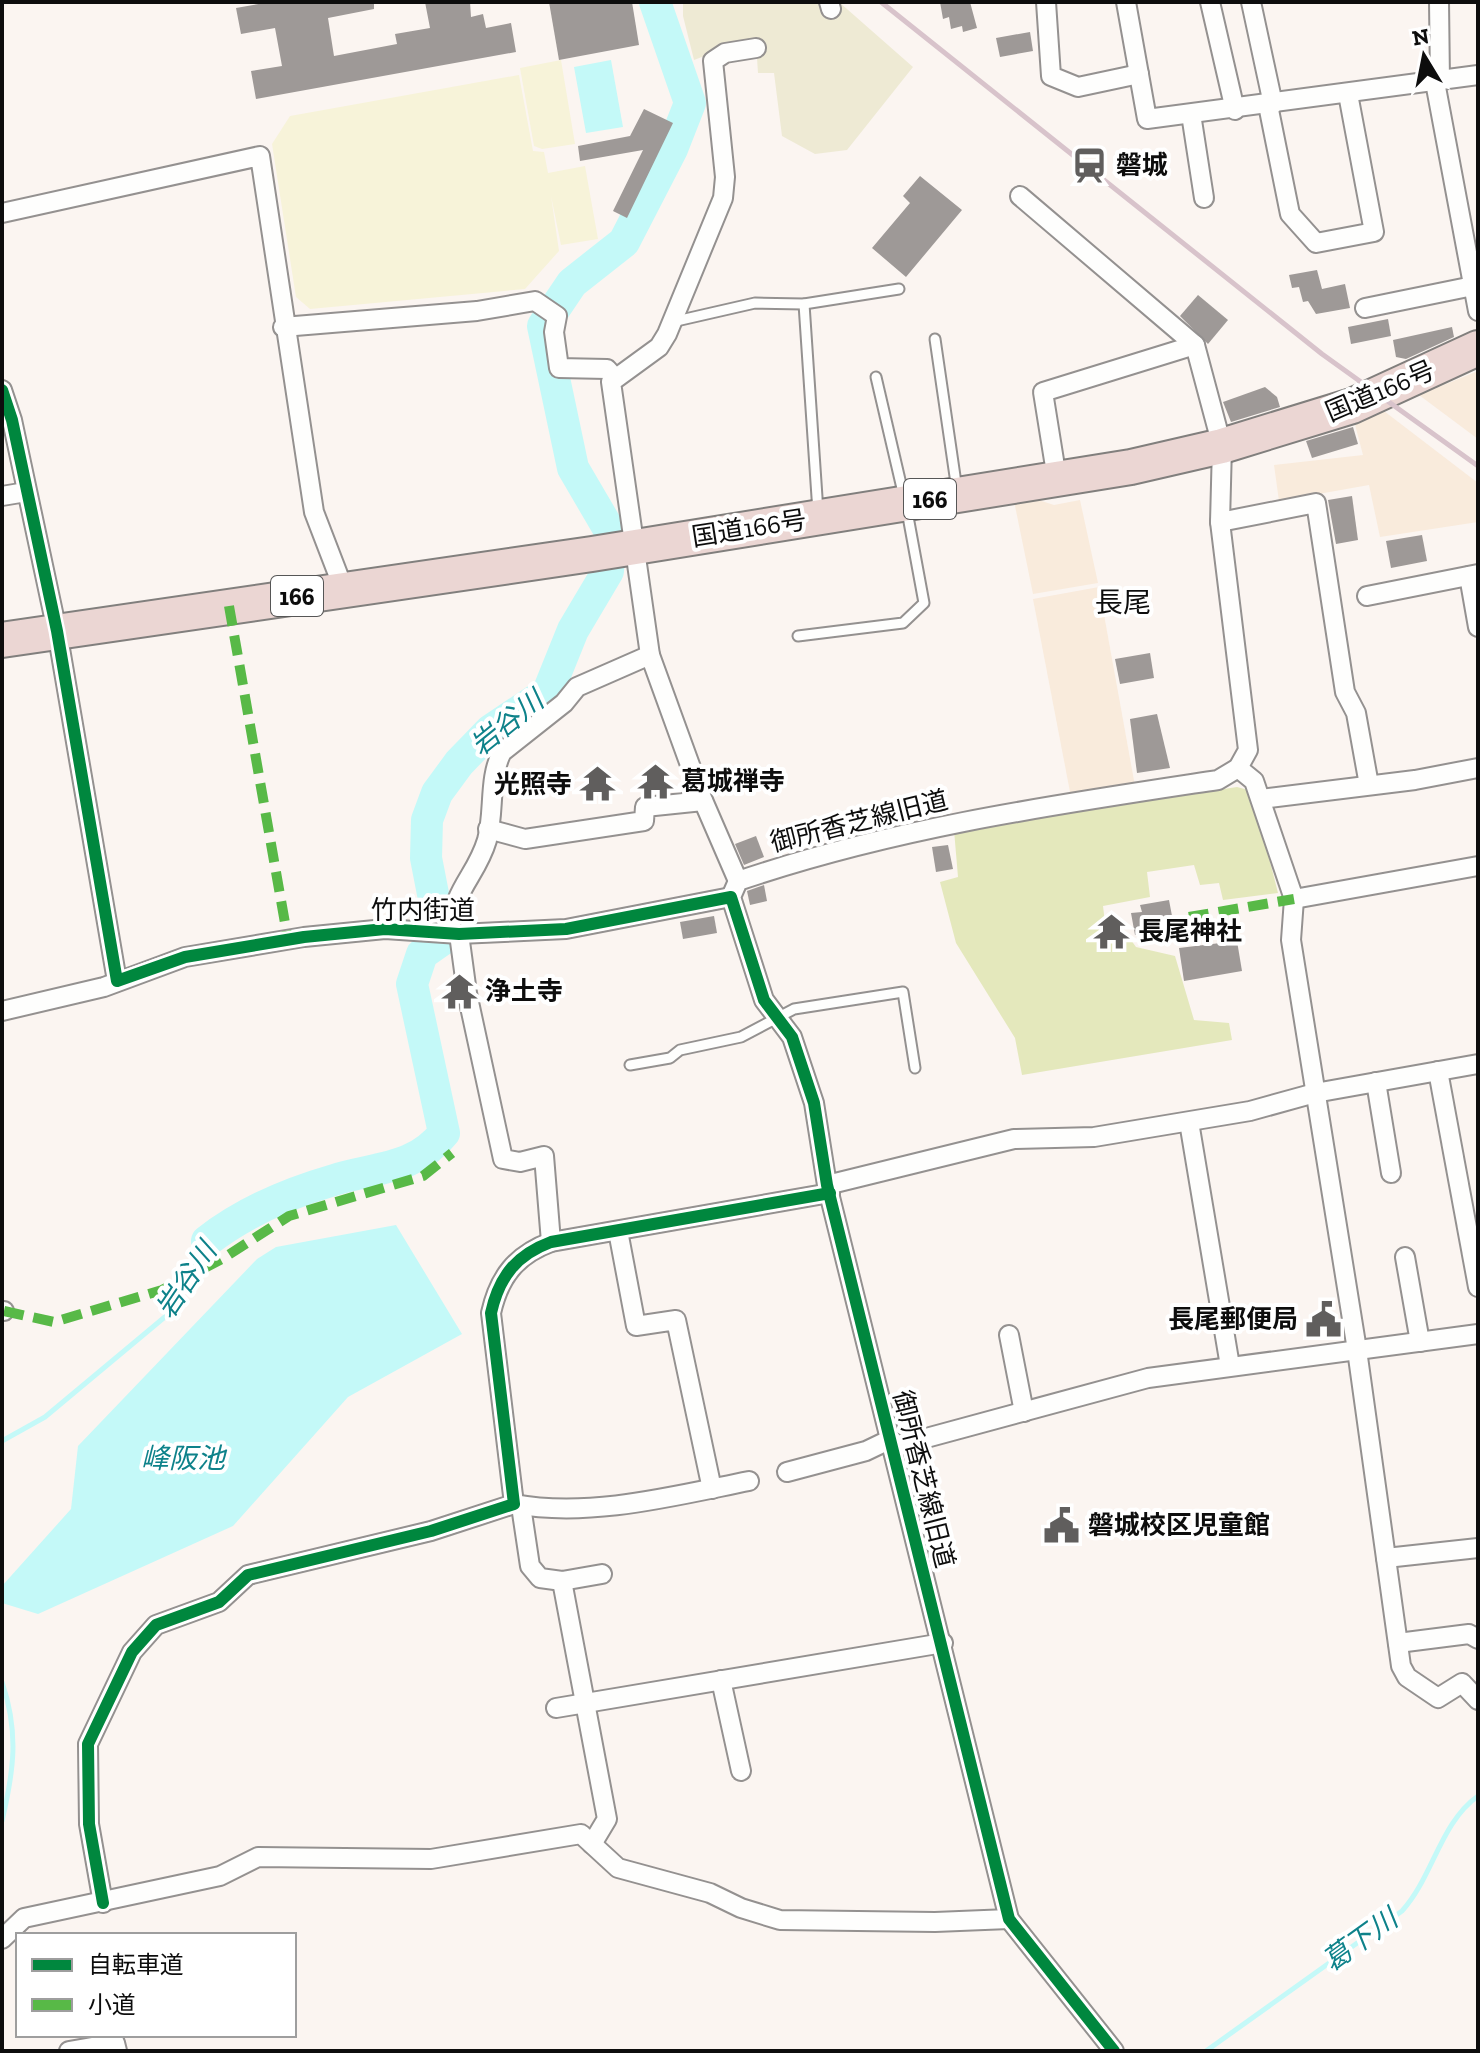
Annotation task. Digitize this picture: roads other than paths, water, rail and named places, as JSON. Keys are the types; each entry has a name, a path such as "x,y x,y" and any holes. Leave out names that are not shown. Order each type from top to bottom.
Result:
{"highway":[{"name":"国道166号","path":"2,640 592,554 1131,467 1222,446 1352,406 1478,348"}],"street":[{"path":"1046,2 1051,76 1078,87 1139,74"},
{"path":"1126,2 1147,119 1235,110 1478,75"},
{"path":"1210,2 1235,110"},
{"path":"1251,2 1290,214 1316,243 1374,232 1348,94"},
{"path":"1439,2 1438,82 1478,311"},
{"path":"735,889 650,655 611,382 659,347 723,198 725,177 713,61 725,53 756,48"},
{"path":"1191,114 1204,198"},
{"path":"2,213 260,156 283,327 314,512 344,590"},
{"path":"1020,196 1195,345 1222,446 1220,522 1248,750 1238,768 1254,781 1294,899 1291,940 1357,1350 1398,1643 1407,1677 1438,1698 1462,1683 1478,1700"},
{"path":"1365,308 1473,286"},
{"path":"283,327 477,311 535,301 557,316 554,332 559,368 607,369 615,378"},
{"path":"1057,479 1043,392 1195,345"},
{"path":"2,390 57,631 117,981"},
{"path":"2,496 26,492"},
{"path":"1220,522 1316,503 1345,692 1356,713 1369,785"},
{"path":"1367,596 1473,575 1478,627"},
{"path":"551,1242 544,1156 520,1162 503,1159 467,993 448,933 452,908 483,848 496,764 502,752 564,703 577,687 650,655"},
{"name":"御所香芝線旧道","path":"1114,2051 1009,1919 828,1189 814,1103 792,1037 764,1000 735,889 828,850 1003,813 1218,780 1238,768"},
{"path":"1261,799 1478,768"},
{"path":"488,829 525,839 644,821 645,807 703,801"},
{"path":"1294,899 1478,866"},
{"name":"竹内街道","path":"2,1011 117,981 185,957 304,937 385,929 448,933 566,929 735,889"},
{"path":"602,1574 562,1581 540,1578 530,1566 517,1505 491,1313 495,1296 510,1266 530,1250 551,1242 828,1189 1014,1139 1094,1137 1189,1122 1250,1111 1315,1093 1478,1064"},
{"path":"1438,1071 1478,1287"},
{"path":"1376,1082 1391,1173"},
{"path":"1189,1122 1230,1366"},
{"path":"618,1231 636,1326 676,1320 712,1489"},
{"path":"1405,1257 1420,1342"},
{"path":"787,1472 1148,1378 1478,1334"},
{"path":"1009,1335 1024,1412"},
{"path":"103,1903 89,1824 88,1744 132,1652 156,1625 219,1602 248,1575 431,1531 517,1505 547,1510 618,1504 749,1481"},
{"path":"1386,1558 1478,1548"},
{"path":"562,1581 607,1819 592,1844"},
{"path":"1398,1643 1469,1634 1478,1639"},
{"path":"556,1708 943,1643"},
{"path":"721,1680 741,1771"},
{"path":"2,1939 24,1918 220,1876 258,1857 431,1859 581,1834 618,1868 710,1893 741,1908 780,1920 935,1922 1009,1919"},
{"path":"69,2051 115,2043 117,2051"}],"lane":[{"path":"672,322 755,303 804,304 899,289"},
{"path":"804,304 819,516"},
{"path":"935,339 958,495"},
{"path":"798,636 903,623 924,603 876,377"},
{"path":"630,1065 670,1058 680,1050 741,1037 794,1009 903,992 915,1068"}],"water":[{"path":"611,60 623,127 586,133 574,67"},
{"name":"峰阪池","path":"396,1225 462,1334 348,1397 233,1526 38,1614 2,1603 2,1586 71,1509 78,1446 257,1259 276,1247"}],"waterway":[{"name":"岩谷川","path":"207,1241 236,1221 284,1197 408,1161 433,1145 444,1133 412,984 422,954 442,940 426,858 427,820 437,793 459,763 491,730 548,692 573,630 608,571 611,533 573,468 543,326 572,283 624,242 672,149 690,103 655,2"},
{"name":"岩谷川","path":"2,1441 45,1417 166,1316 186,1287 207,1241"},
{"name":"岩谷川","path":"2,1682 13,1735 2,1821"},
{"name":"葛下川","path":"1206,2051 1402,1911 1422,1882 1454,1821 1478,1796"}],"railway":[{"path":"881,2 1322,354 1478,466"}],"place":[{"name":"磐城","path":"1090,165"},
{"name":"葛城禅寺","path":"655,781"},
{"name":"光照寺","path":"598,784"},
{"name":"長尾神社","path":"1112,931"},
{"name":"浄土寺","path":"459,991"},
{"name":"長尾郵便局","path":"1324,1319"},
{"name":"磐城校区児童館","path":"1062,1525"}],"district":[{"name":"長尾","path":"1123,602"}]}
